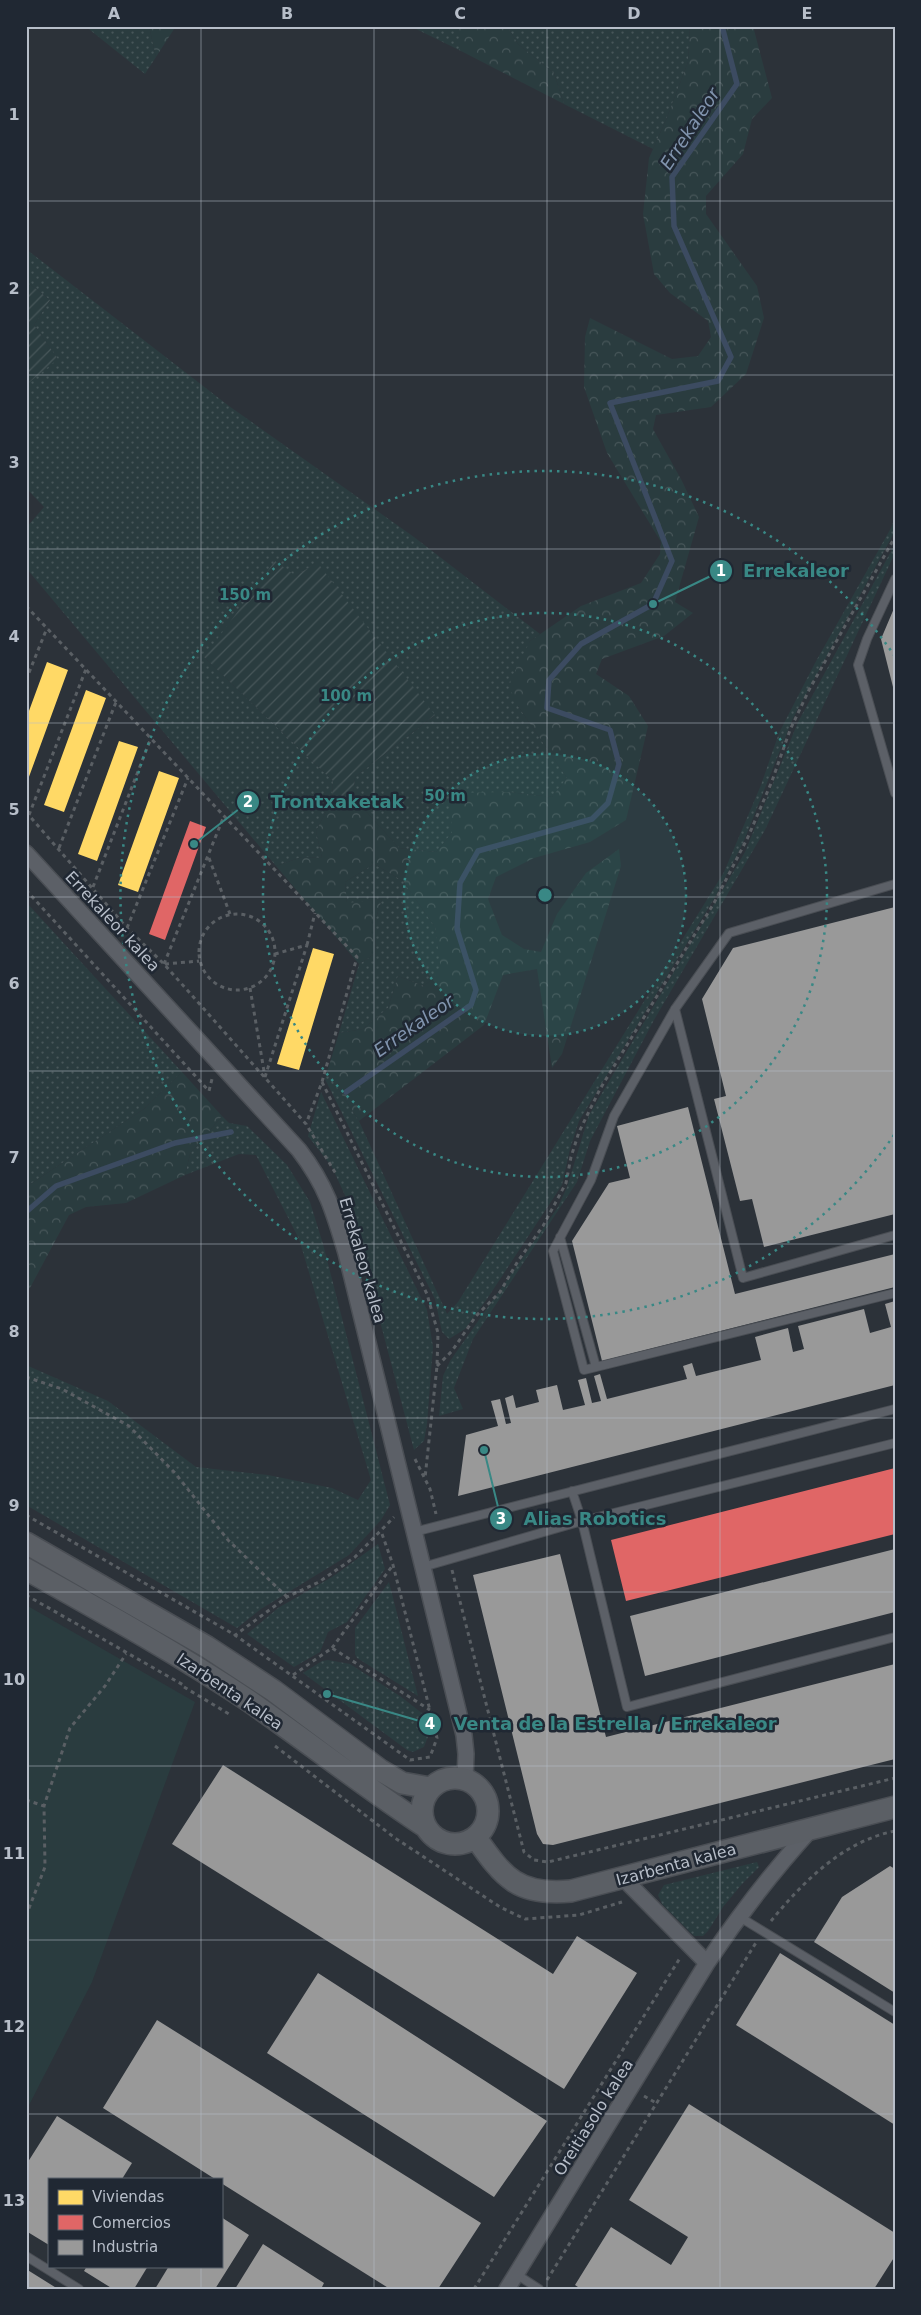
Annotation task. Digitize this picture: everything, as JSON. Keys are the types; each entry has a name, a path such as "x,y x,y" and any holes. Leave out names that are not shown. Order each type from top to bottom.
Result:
{"main road":[{"name":"Izarbenta kalea","path":"26,1543 207,1647 274,1691 380,1770 402,1783 430,1788"},
{"name":"Izarbenta kalea","path":"26,1569 196,1667 249,1702 368,1789 426,1826"},
{"path":"452,1777 464,1778 478,1785 486,1797 489,1812 486,1826 476,1838 466,1843 448,1843 433,1836 426,1826 422,1809 424,1800 430,1788 440,1781 452,1777"},
{"name":"Izarbenta kalea","path":"476,1838 498,1869 517,1884 535,1892 550,1893 571,1891 624,1878 895,1807"}],"street":[{"name":"Errekaleor kalea","path":"26,853 299,1150 317,1173 332,1207 346,1253 399,1506 414,1532 464,1735 466,1754 464,1778"},
{"name":"Oreitiasolo kalea","path":"507,2289 707,1963 738,1916 812,1828"},
{"path":"624,1878 707,1963"}],"lane":[{"path":"895,579 867,639 858,666 895,793"},
{"path":"895,884 729,933 675,1009 614,1116 591,1180 553,1251 584,1370 895,1293"},
{"path":"675,1009 743,1278 895,1235"},
{"path":"560,1236 596,1367"},
{"path":"414,1532 895,1409"},
{"path":"423,1567 582,1521 895,1443"},
{"path":"572,1491 582,1521 627,1707 895,1637"},
{"path":"738,1916 895,2012"},
{"path":"26,2256 79,2289"},
{"path":"516,2274 540,2289"}],"path":[{"path":"437,1366 452,1351 476,1316 500,1292 518,1261 543,1226 566,1183 571,1157 579,1132 600,1089 714,902 748,837 772,781 790,730 809,690 895,537"},
{"path":"26,606 357,958 322,1082 306,1124"},
{"path":"26,680 47,628"},
{"path":"86,669 28,814 127,928 164,964 199,961"},
{"path":"59,848 116,702"},
{"path":"93,887 151,738"},
{"path":"127,928 188,778"},
{"path":"164,964 209,857 224,816"},
{"path":"209,857 230,914"},
{"path":"26,890 209,1091 212,1078 218,1084"},
{"path":"250,988 265,1077 307,945 315,913"},
{"path":"230,914 241,914 252,917 262,923 270,932 275,954 268,975 260,983 250,988 237,990 224,988 209,977 199,961 198,948 201,936 213,922 230,914"},
{"path":"275,954 307,945"},
{"path":"322,1082 428,1294 438,1333 437,1366 425,1479 440,1525"},
{"path":"26,1377 62,1389 129,1426 175,1473 228,1540 286,1597"},
{"path":"394,1517 399,1506"},
{"path":"207,1647 235,1635 286,1597 319,1582 355,1557 394,1517 399,1506"},
{"path":"26,1515 235,1635 410,1760 430,1757 437,1738 393,1565 381,1531"},
{"path":"449,1559 524,1852 534,1860 548,1862 895,1778"},
{"path":"293,1676 332,1648 393,1565"},
{"path":"26,1595 126,1654 106,1686 70,1728 44,1806 45,1867 26,1916"},
{"path":"332,1648 430,1710"},
{"path":"184,1687 234,1717"},
{"path":"272,1744 395,1838 500,1907 524,1919 578,1915 620,1901 629,1905"},
{"path":"26,1800 44,1806"},
{"path":"540,2289 763,1931 791,1897 831,1860 876,1834 895,1830"},
{"path":"474,2289 681,1955"}],"green space":[{"path":"85,26 149,26 156,57 145,74"},
{"path":"149,26 176,26 156,57"},
{"path":"410,26 459,26 459,50"},
{"path":"459,26 507,26 518,44 554,73 564,104 459,50"},
{"path":"507,26 690,26 688,62 653,149 564,104 554,73 518,44"},
{"path":"690,26 753,26 772,98 752,119 743,154 706,196 706,214 757,286 764,318 746,374 711,407 656,415 653,429 682,481 699,517 675,602 693,613 664,636 602,659 596,674 629,696 648,726 626,820 590,842 534,858 496,877 488,899 502,935 524,949 541,952 557,914 586,873 619,849 621,866 562,1054 552,1068 537,969 503,975 484,1025 359,1121 327,1072 339,1033 363,1029 388,1008 398,976 424,986 441,971 435,927 403,881 374,864 345,882 347,903 382,899 374,924 376,953 359,964 276,866 302,857 322,858 316,831 332,800 353,797 399,848 436,852 452,833 450,793 508,792 552,797 567,778 518,706 508,685 530,641 581,606 641,583 660,554 661,542 607,453 584,387 585,337 590,318 672,359 698,356 711,337 708,321 670,293 654,274 643,214 649,158 688,62"},
{"path":"26,249 229,406 414,537 540,634 530,641 518,706 567,778 552,797 508,792 452,833 436,852 399,848 353,797 355,777 434,716 316,563 296,576 204,657 333,781 332,800 316,831 322,858 302,857 276,866 26,568 26,528 44,507 26,488 26,385 57,358 34,325 50,300 26,281"},
{"path":"26,281 50,300 34,325 58,359 26,385"},
{"path":"895,517 895,531 793,718 743,843 715,897 579,1121 570,1149 562,1185 465,1329 449,1339 442,1332 435,1299 325,1079 327,1072 359,1121 447,1314 458,1302 724,872 761,785 779,733 815,663 891,528"},
{"path":"895,544 895,553 765,830 654,1020 590,1141 577,1182 473,1339 454,1388 463,1409 439,1416 443,1376 450,1361 558,1207 567,1187 589,1115 745,852 798,722"},
{"path":"275,561 296,576 317,562 435,715 355,777 353,797 332,800 333,781 204,657"},
{"path":"374,864 403,881 435,927 442,971 424,986 398,976 388,1008 363,1029 339,1033 359,964 376,953 374,924 382,899 347,904 345,882"},
{"path":"26,902 182,1072 144,1109 26,1187"},
{"path":"182,1072 222,1116 190,1154 185,1175 126,1203 86,1207 69,1215 30,1288 26,1291 26,1187 144,1109"},
{"path":"321,1092 427,1310 433,1347 427,1424 424,1441 414,1450 349,1204 332,1167 308,1136"},
{"path":"222,1116 229,1123 247,1126 287,1165 310,1202 323,1244 390,1505 381,1520 349,1555 261,1609 237,1628 26,1505 26,1365 108,1401 196,1467 268,1475 332,1488 358,1500 371,1480 299,1239 256,1155 239,1154 185,1175 190,1154"},
{"path":"378,1544 385,1569 347,1622 328,1632 320,1652 294,1667 247,1634 278,1608 332,1577"},
{"path":"389,1582 418,1696 357,1658 355,1654 355,1628"},
{"path":"26,1605 195,1702 92,1982 26,2111"},
{"path":"328,1660 350,1664 400,1696 423,1714 429,1734 424,1747 413,1752 407,1750 303,1673 322,1661"},
{"path":"757,1862 759,1867 723,1907 703,1936 694,1936 662,1904 658,1895 664,1885"}],"building: Viviendas":[{"path":"47,662 68,670 26,785 26,719"},
{"path":"86,690 106,698 64,812 44,805"},
{"path":"119,741 138,747 97,861 78,854"},
{"path":"159,771 179,778 138,892 118,885"},
{"path":"313,948 334,954 299,1070 277,1064"}],"building: Comercios":[{"path":"190,821 206,827 165,940 149,934"},
{"path":"895,1468 895,1534 626,1601 611,1540"}],"building: Industria":[{"path":"895,606 895,691 894,691 881,639"},
{"path":"895,907 895,1214 764,1247 752,1199 740,1201 714,1099 726,1096 702,999 733,948"},
{"path":"688,1107 735,1294 895,1254 895,1287 602,1361 572,1241 609,1183 630,1178 617,1126"},
{"path":"895,1301 895,1385 458,1496 466,1435 498,1426 491,1401 500,1399 506,1424 511,1423 505,1398 513,1395 516,1408 539,1402 536,1390 557,1385 563,1410 585,1405 578,1380 586,1378 592,1403 601,1401 594,1376 600,1374 607,1399 687,1379 683,1366 692,1363 696,1376 761,1360 755,1337 788,1328 793,1352 804,1349 798,1326 864,1309 870,1333 891,1327 885,1304"},
{"path":"895,1549 895,1612 645,1676 630,1616"},
{"path":"560,1554 606,1737 895,1664 895,1759 553,1845 543,1844 537,1834 473,1575"},
{"path":"223,1765 553,1974 577,1936 637,1973 564,2089 172,1844"},
{"path":"890,1866 895,1869 895,1993 814,1942 842,1897"},
{"path":"780,1953 895,2025 895,2125 736,2025"},
{"path":"318,1973 547,2121 494,2197 267,2053"},
{"path":"157,2020 481,2223 438,2289 390,2289 222,2184 222,2178 213,2178 103,2108"},
{"path":"689,2104 895,2233 895,2256 874,2289 581,2289 575,2285 611,2227 671,2265 688,2237 629,2200"},
{"path":"57,2116 132,2163 123,2178 48,2178 48,2244 26,2231 26,2165"},
{"path":"222,2218 249,2235 215,2289 155,2289 168,2268 222,2268"},
{"path":"263,2244 324,2283 321,2289 235,2289"},
{"path":"86,2268 147,2268 134,2289 113,2289 84,2271"},
{"path":"26,2269 58,2289 26,2289"}],"waterway":[{"name":"Errekaleor","path":"346,1092 471,1005 476,990 457,929 460,883 478,851 592,819 608,803 619,764 610,730 547,708 549,680 581,644 653,604 672,561 610,403 718,381 731,357 674,226 672,177 737,84 722,26"},
{"name":"Errekaleor","path":"26,1212 56,1186 175,1143 231,1132"}],"place":[{"name":"Errekaleor","path":"653,604"},
{"name":"Trontxaketak","path":"194,844"},
{"name":"Alias Robotics","path":"484,1450"},
{"name":"Venta de la Estrella / Errekaleor","path":"327,1694"}]}
